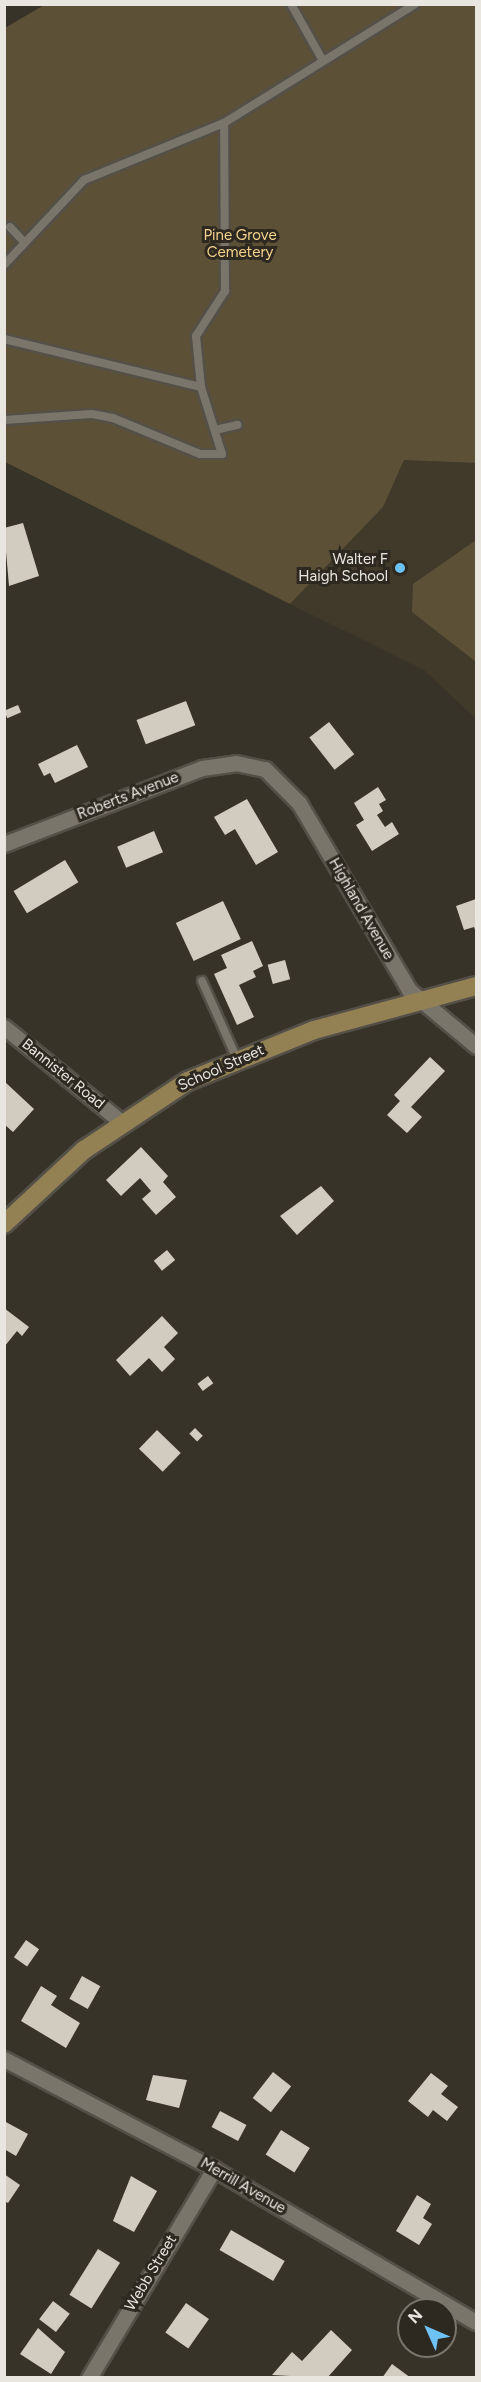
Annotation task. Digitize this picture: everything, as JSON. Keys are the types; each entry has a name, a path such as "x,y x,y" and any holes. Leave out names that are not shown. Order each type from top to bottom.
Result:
{"street":[{"name":"Roberts Avenue","path":"4,843 202,768 255,765"},
{"name":"Highland Avenue","path":"255,765 275,776 292,793 395,969 422,1000 477,1046"},
{"name":"School Street","path":"4,1224 120,1122 237,1059 363,1015 477,986"},
{"name":"Bannister Road","path":"4,1027 120,1122"},
{"name":"Merrill Avenue","path":"4,2059 214,2169 477,2322"},
{"name":"Webb Street","path":"89,2378 214,2169"}],"lane":[{"path":"291,4 322,59"},
{"path":"4,265 84,180 225,123 322,59 415,4"},
{"path":"4,420 92,414 112,418 200,454 222,454 201,387 196,336 225,291 228,256 225,123"},
{"path":"10,227 24,242"},
{"path":"4,339 201,387"},
{"path":"215,430 237,425"},
{"path":"202,981 237,1059"}],"shaded area":[{"name":"Walter F Haigh School","path":"404,460 476,463 476,719 424,670 290,604 383,507"}],"green space":[{"name":"Pine Grove Cemetery","path":"44,5 476,5 476,463 404,460 383,507 290,604 5,462 5,28"},
{"path":"476,540 476,662 412,612 413,584"}],"building":[{"path":"23,523 39,576 9,586 4,528"},
{"path":"186,701 195,725 146,744 137,720"},
{"path":"18,705 21,712 7,718 4,711"},
{"path":"329,722 354,754 335,770 309,737"},
{"path":"77,745 88,767 55,783 50,773 44,776 38,764"},
{"path":"378,787 386,800 379,804 383,811 377,815 385,827 392,822 399,834 372,851 356,825 364,820 354,803"},
{"path":"247,799 278,852 256,865 235,829 225,835 214,817"},
{"path":"154,831 163,852 126,868 117,847"},
{"path":"65,860 78,882 27,913 14,891"},
{"path":"476,899 476,932 474,927 464,930 456,906"},
{"path":"223,901 241,939 194,961 176,923"},
{"path":"252,941 263,966 253,971 256,977 239,985 254,1017 237,1025 214,974 227,968 221,955"},
{"path":"285,960 290,979 273,984 268,965"},
{"path":"430,1057 445,1071 411,1107 422,1117 407,1133 387,1115 400,1101 394,1095"},
{"path":"5,1082 34,1109 13,1132 5,1125"},
{"path":"141,1147 168,1176 163,1182 176,1197 156,1215 142,1199 151,1191 140,1178 121,1196 106,1180"},
{"path":"321,1186 334,1201 297,1235 280,1216"},
{"path":"167,1250 175,1260 162,1271 154,1261"},
{"path":"4,1308 29,1327 22,1336 17,1331 4,1347"},
{"path":"162,1316 178,1333 164,1347 175,1359 162,1372 149,1358 130,1376 116,1360"},
{"path":"208,1376 213,1383 203,1391 197,1384"},
{"path":"195,1428 203,1436 197,1441 189,1434"},
{"path":"157,1430 181,1453 163,1472 139,1449"},
{"path":"26,1940 39,1949 27,1966 14,1957"},
{"path":"82,1976 100,1986 88,2009 69,1999"},
{"path":"41,1986 57,1996 51,2005 80,2023 66,2048 21,2021"},
{"path":"273,2072 291,2086 271,2112 253,2098"},
{"path":"431,2073 448,2086 441,2094 458,2107 447,2121 433,2110 428,2117 408,2101"},
{"path":"153,2075 187,2080 179,2108 146,2100"},
{"path":"220,2111 246,2125 238,2141 212,2127"},
{"path":"4,2121 28,2134 16,2156 4,2149"},
{"path":"281,2130 310,2148 294,2173 266,2155"},
{"path":"4,2174 20,2185 8,2203 4,2201"},
{"path":"131,2176 157,2191 134,2232 113,2221"},
{"path":"417,2195 431,2204 423,2218 432,2224 419,2245 396,2231"},
{"path":"231,2230 285,2261 273,2281 220,2250"},
{"path":"98,2249 120,2263 91,2309 69,2295"},
{"path":"53,2301 70,2314 56,2332 39,2319"},
{"path":"186,2303 209,2319 188,2349 165,2332"},
{"path":"38,2328 65,2352 51,2374 20,2354"},
{"path":"331,2330 352,2350 327,2378 272,2375 292,2352 302,2361"},
{"path":"392,2364 411,2378 382,2378"}],"place":[{"name":"Walter F Haigh School","path":"400,568"}]}
